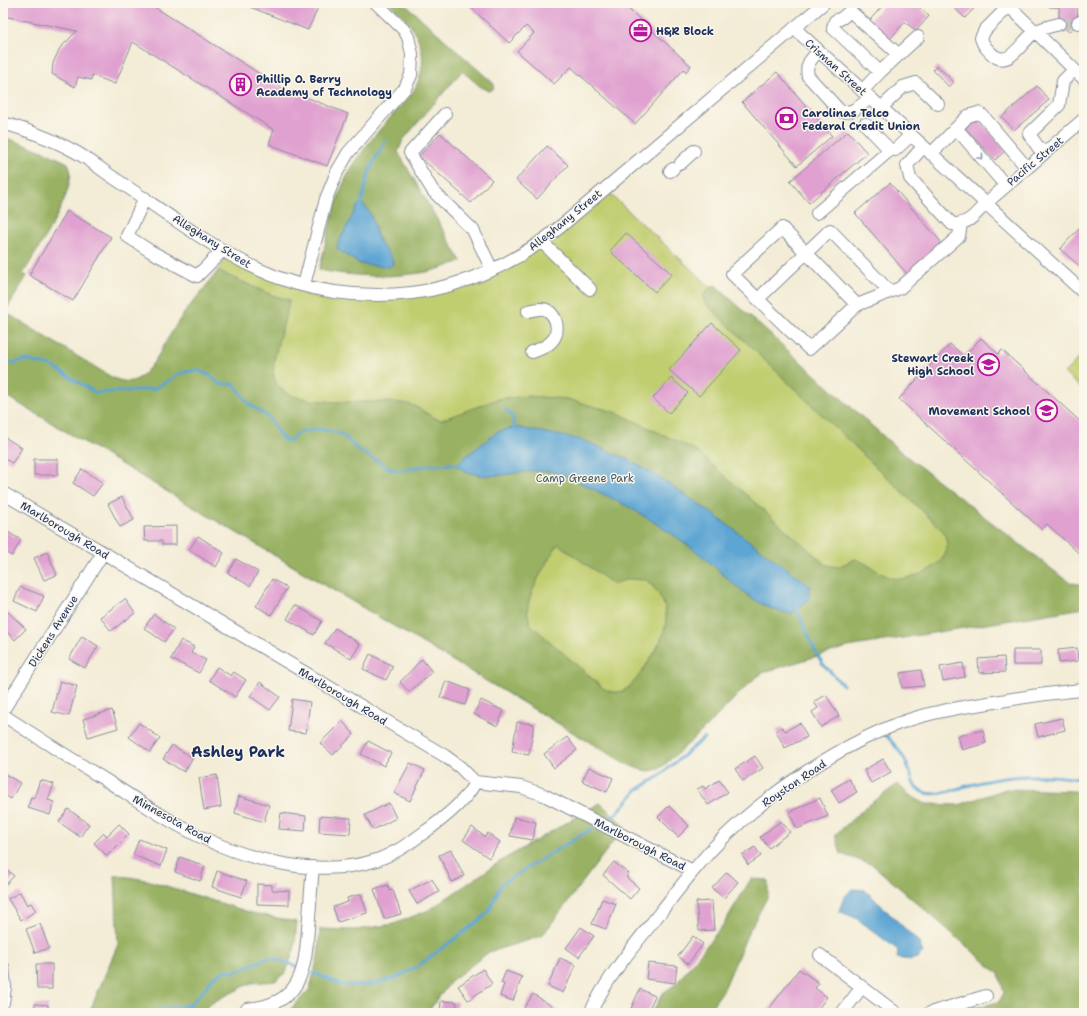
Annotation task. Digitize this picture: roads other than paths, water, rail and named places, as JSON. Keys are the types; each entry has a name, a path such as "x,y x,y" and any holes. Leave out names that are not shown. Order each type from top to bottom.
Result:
{"street":[{"path":"304,285 326,199 337,172 348,153 405,88 411,75 412,54 408,37 400,25 376,3"},
{"path":"822,4 836,21"},
{"name":"Alleghany Street","path":"3,123 40,135 73,150 223,250 261,270 304,285 344,293 393,295 446,287 492,270 541,241 560,227 822,4"},
{"path":"1058,24 1035,31 1011,57 1003,60 996,58 983,45 981,38 985,30 1010,5 1035,31 1084,79"},
{"path":"880,72 833,28 836,21 842,18 854,7 899,55"},
{"name":"Crisman Street","path":"794,28 1084,293"},
{"path":"819,51 808,63 806,69 808,76 840,111 845,113 853,111 880,72 918,37"},
{"path":"1043,154 1029,134 1059,104 1063,82 1074,70"},
{"path":"881,108 902,87 916,83 938,104"},
{"path":"857,305 782,228 732,274 810,349 857,305 900,288 959,236 961,224 952,224 910,178 907,165 956,128 968,116 978,113 983,116 1027,168"},
{"path":"445,114 410,154 433,191 473,230 492,270"},
{"name":"Pacific Street","path":"961,224 972,219 985,204 1084,119"},
{"path":"865,124 890,150"},
{"path":"956,128 1006,186"},
{"path":"817,213 890,150 896,150 910,135"},
{"path":"675,168 694,151"},
{"path":"145,198 127,236 150,251 197,276 223,250"},
{"path":"758,299 830,230 890,292"},
{"path":"541,241 590,289"},
{"path":"528,311 539,308 546,310 553,316 557,324 557,333 551,342 532,352"},
{"name":"Marlborough Road","path":"3,493 445,756 460,767 475,782 521,787 544,795 693,871"},
{"name":"Dickens Avenue","path":"3,710 103,553"},
{"name":"Royston Road","path":"590,1013 614,970 718,842 761,805 840,752 872,735 898,724 951,709 1061,692 1084,690"},
{"name":"Minnesota Road","path":"3,715 158,813 203,838 258,858 281,863 334,868 356,865 378,859 401,848 430,829 467,796 475,782"},
{"path":"246,1009 258,1008 277,1002 292,992 298,983 306,956 313,867"},
{"path":"820,955 896,1013"},
{"path":"3,967 5,987 3,1003"},
{"path":"842,1013 862,987"},
{"path":"930,1013 986,996"}],"water":[{"path":"362,204 369,211 379,241 392,257 393,264 390,267 360,264 337,249 338,243 358,205"},
{"path":"515,427 583,440 629,460 659,477 713,514 810,586 809,599 791,614 777,611 764,605 740,589 697,552 662,527 624,505 557,473 531,471 493,476 480,475 467,472 455,465 497,432"},
{"path":"852,889 865,890 918,941 923,952 912,960 897,958 898,950 856,918 839,911 844,897"}],"waterway":[{"path":"360,208 369,172 385,141"},
{"path":"3,362 13,363 25,360 52,366 96,393 154,389 181,373 197,370 211,376 219,384 234,384 249,404 268,417 285,441 291,440 296,434 317,429 343,435 358,450 391,469 399,471 429,465 458,464"},
{"path":"505,409 512,416 515,430"},
{"path":"796,607 816,653 823,664 843,685"},
{"path":"885,734 902,754 915,786 924,792 935,794 978,783 1023,776 1054,776 1084,780"},
{"path":"605,821 616,814 637,790 658,777 704,738"},
{"path":"313,973 343,985 368,985 396,978 418,966 481,919 489,911 501,884 596,826"},
{"path":"151,1013 158,1010 188,1005 195,1000 213,978 228,970 233,972 267,958 274,958 298,967"}],"tunnel":[{"path":"1059,24 1078,23"}],"place":[{"name":"H&R Block","path":"640,31"},
{"name":"Phillip O. Berry Academy of Technology","path":"240,85"},
{"name":"Carolinas Telco Federal Credit Union","path":"787,119"},
{"name":"Stewart Creek High School","path":"989,364"},
{"name":"Movement School","path":"1046,411"}],"district":[{"name":"Ashley Park","path":"238,752"}],"park label":[{"name":"Camp Greene Park","path":"585,478"}]}
